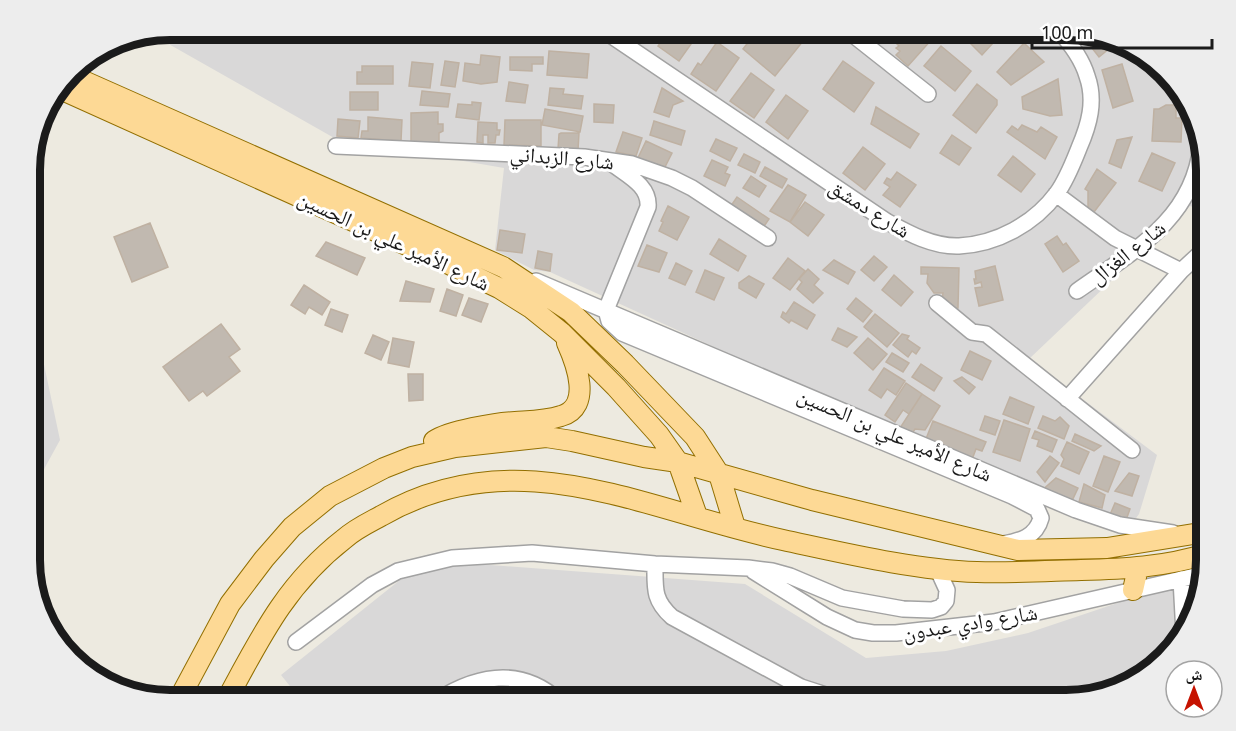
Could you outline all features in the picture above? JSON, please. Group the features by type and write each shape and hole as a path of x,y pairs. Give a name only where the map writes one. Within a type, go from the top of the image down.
{"main road":[{"name":"شارع الأمير علي بن الحسين","path":"79,79 503,267 571,312 679,419 700,444 719,474 735,527"},
{"name":"شارع الأمير علي بن الحسين","path":"68,91 499,288 531,308 562,333 640,412 659,435 678,462 697,516"},
{"path":"412,457 440,437 490,426 563,416 574,406 580,376 562,333"},
{"name":"شارع الأمير علي بن الحسين","path":"184,690 230,604 292,526 330,496 412,457 455,447 546,437 678,462 802,497 1018,550 1107,548 1195,533"},
{"path":"232,690 275,612 315,564 356,530 398,506 432,491 480,482 526,479 583,487 780,540 937,568 976,572 1138,568 1195,556"},
{"path":"1132,590 1138,568"}],"street":[{"name":"شارع دمشق","path":"618,40 886,221 910,235 932,242 957,246 985,243 1002,238 1032,218 1056,194 1069,172 1086,132 1091,102 1088,77 1076,52 1066,40"},
{"path":"860,40 928,94"},
{"name":"شارع الزبداني","path":"336,146 537,154 605,159 632,164 672,178 692,188 768,238"},
{"path":"605,159 643,187 649,200 606,310"},
{"name":"شارع الغزال","path":"1077,291 1158,232 1183,201 1195,178"},
{"path":"1056,194 1092,223 1136,250 1181,271"},
{"path":"1067,399 1195,258"},
{"name":"شارع الأمير علي بن الحسين","path":"503,267 1085,514 1120,525 1195,533"},
{"path":"937,303 972,332 986,334 1132,450"},
{"name":"شارع الأمير علي بن الحسين","path":"606,310 612,326 622,333 1012,496 1037,509 1041,518 1040,525 1030,535 1020,541 996,545"},
{"path":"296,642 372,585 398,571 452,558 532,553 655,564 748,568 790,576 842,598 903,609 932,610 941,607 946,601 947,590 937,568"},
{"path":"655,564 655,591 658,601 672,617 810,690"},
{"name":"شارع وادي عبدون","path":"748,568 798,600 855,630 873,633 896,633 994,622 1194,576"},
{"path":"1181,579 1183,616"},
{"path":"932,610 939,628"},
{"path":"454,690 481,679 514,678 532,683 543,690"}],"shaded area":[{"path":"1066,40 1115,50 1145,67 1169,91 1182,113 1193,145 1195,208 1190,206 1029,359 1157,455 1139,514 1131,525 896,430 550,272 534,270 495,250 504,168 336,139 163,41"},
{"path":"40,346 60,440 40,477"},
{"path":"425,560 745,584 866,658 946,651 1028,633 1194,577 1189,602 1182,618 1169,640 1151,658 1138,669 1107,684 1074,690 293,690 281,675"}],"building":[{"path":"662,40 694,40 679,61 658,46"},
{"path":"750,40 804,40 775,76 743,49"},
{"path":"931,40 908,66 896,55 900,51 896,48 899,46 894,41"},
{"path":"971,40 996,40 982,55 969,42"},
{"path":"717,42 739,58 716,91 691,74 698,63 701,65"},
{"path":"1024,43 1044,62 1011,85 997,72"},
{"path":"1088,43 1110,48 1099,57"},
{"path":"941,46 971,71 955,91 924,66"},
{"path":"549,51 589,54 587,78 547,75"},
{"path":"481,55 500,57 497,82 481,84 463,81 465,63 480,65"},
{"path":"510,57 543,57 543,64 532,64 532,71 510,70"},
{"path":"445,61 459,63 455,87 441,85"},
{"path":"843,61 874,83 854,112 823,89"},
{"path":"412,62 433,64 430,88 409,86"},
{"path":"1122,64 1133,101 1113,108 1102,70"},
{"path":"362,66 393,66 393,84 357,84 357,72 362,72"},
{"path":"751,73 774,90 754,118 730,101"},
{"path":"1058,79 1062,115 1050,116 1023,109 1022,97"},
{"path":"509,82 528,85 525,103 506,101"},
{"path":"977,84 997,100 997,105 976,133 953,115"},
{"path":"550,88 564,89 563,94 583,96 581,109 548,105"},
{"path":"662,88 683,101 673,105 669,117 654,112"},
{"path":"422,91 450,94 448,107 420,105"},
{"path":"350,92 378,92 378,110 350,110"},
{"path":"786,95 808,111 788,139 766,122"},
{"path":"472,102 481,103 479,120 456,117 458,104 472,105"},
{"path":"594,104 614,105 613,123 594,122"},
{"path":"1176,105 1176,118 1182,118 1181,142 1152,141 1154,109"},
{"path":"876,107 919,134 910,148 871,124"},
{"path":"545,109 583,116 580,132 542,125"},
{"path":"438,112 438,124 443,124 443,131 439,133 439,144 411,145 411,113"},
{"path":"368,117 402,120 401,141 361,138 362,131 368,131"},
{"path":"338,119 360,121 358,138 337,136"},
{"path":"505,120 541,120 541,146 504,145"},
{"path":"654,121 685,131 681,145 650,135"},
{"path":"478,122 497,123 497,130 500,130 499,135 496,135 495,143 488,143 488,135 483,135 483,143 477,142"},
{"path":"1022,125 1037,132 1041,127 1057,137 1045,159 1007,132 1012,126 1018,130"},
{"path":"623,132 642,138 636,156 616,152"},
{"path":"561,133 579,133 578,150 558,149"},
{"path":"952,135 971,148 959,165 940,153"},
{"path":"1132,137 1121,168 1109,163 1117,140"},
{"path":"716,139 737,148 730,161 710,151"},
{"path":"646,141 672,153 664,169 636,162"},
{"path":"863,147 885,164 865,190 843,173"},
{"path":"1152,153 1175,163 1162,191 1139,181"},
{"path":"744,154 760,162 755,173 738,165"},
{"path":"1013,156 1035,174 1021,192 998,175"},
{"path":"712,160 728,167 725,173 730,175 725,186 704,176"},
{"path":"765,167 787,179 782,188 760,176"},
{"path":"1097,169 1116,183 1094,212 1088,209 1088,191 1085,189"},
{"path":"897,172 916,185 900,207 883,195 890,187 884,183 887,178 891,180"},
{"path":"751,176 766,186 759,197 743,188"},
{"path":"788,185 806,195 790,222 770,211"},
{"path":"737,197 769,219 760,232 728,210"},
{"path":"805,202 824,215 808,236 790,222"},
{"path":"668,206 689,217 677,240 659,231"},
{"path":"150,223 168,267 132,282 114,237"},
{"path":"500,230 525,234 522,253 497,250"},
{"path":"1057,236 1063,245 1066,243 1079,261 1063,272 1045,244"},
{"path":"719,239 746,256 738,271 710,254"},
{"path":"326,242 365,258 357,275 316,256"},
{"path":"647,245 667,253 659,272 638,266"},
{"path":"538,251 552,254 550,271 535,268"},
{"path":"874,256 887,267 874,281 861,270"},
{"path":"788,258 805,271 790,290 773,278"},
{"path":"834,260 855,272 848,284 823,270"},
{"path":"676,263 692,271 685,285 669,278"},
{"path":"995,266 1003,300 979,306 975,288 982,287 981,282 975,284 975,271"},
{"path":"921,267 959,268 958,308 947,308 948,301 942,301 943,293 934,293 927,283 928,274 921,274"},
{"path":"808,269 819,279 814,285 823,293 813,303 797,289 802,282 799,279"},
{"path":"705,270 724,278 714,300 696,292"},
{"path":"894,275 913,292 901,306 882,290"},
{"path":"749,276 764,284 756,298 739,288 739,283"},
{"path":"406,281 434,289 430,302 400,301"},
{"path":"304,285 330,302 322,315 309,307 305,314 291,305"},
{"path":"447,289 463,295 456,316 440,311"},
{"path":"469,298 488,304 481,322 462,315"},
{"path":"856,298 872,311 863,322 847,309"},
{"path":"794,302 815,315 807,329 791,320 789,323 781,317 783,312 786,314"},
{"path":"331,309 348,315 342,332 325,325"},
{"path":"875,314 899,333 887,347 864,327"},
{"path":"221,324 240,349 229,357 240,371 207,396 203,391 189,401 163,367"},
{"path":"838,328 857,337 847,347 832,340"},
{"path":"902,334 909,336 907,339 920,348 916,354 912,351 908,357 893,345"},
{"path":"373,335 389,342 381,360 365,353"},
{"path":"393,338 414,342 409,367 388,363"},
{"path":"868,338 887,354 873,370 854,353"},
{"path":"970,351 991,361 982,380 961,370"},
{"path":"892,353 909,363 903,372 886,362"},
{"path":"921,364 942,378 934,391 912,377"},
{"path":"884,368 905,381 896,395 887,389 881,398 869,390"},
{"path":"408,374 423,374 423,400 409,401"},
{"path":"962,377 975,387 969,394 954,381"},
{"path":"906,383 922,394 909,414 903,410 895,422 885,415"},
{"path":"922,394 940,406 925,430 915,429 911,435 900,428"},
{"path":"1010,397 1034,407 1028,424 1003,414"},
{"path":"985,416 1000,421 995,435 980,430"},
{"path":"1043,416 1055,421 1060,417 1069,426 1064,439 1038,428"},
{"path":"1004,420 1030,429 1020,461 993,452"},
{"path":"933,421 986,442 982,451 976,449 971,462 924,444"},
{"path":"1035,431 1057,440 1052,452 1037,446 1039,440 1032,438"},
{"path":"1075,434 1101,446 1094,451 1072,441"},
{"path":"1067,442 1089,452 1079,474 1061,466 1064,459 1061,455"},
{"path":"1050,456 1059,463 1045,482 1037,472"},
{"path":"1104,456 1120,462 1108,492 1093,486"},
{"path":"1129,473 1139,476 1132,496 1115,491"},
{"path":"1056,478 1078,488 1070,505 1040,492"},
{"path":"1084,484 1105,495 1102,508 1079,502"},
{"path":"1115,503 1130,509 1125,523 1109,517"}]}
